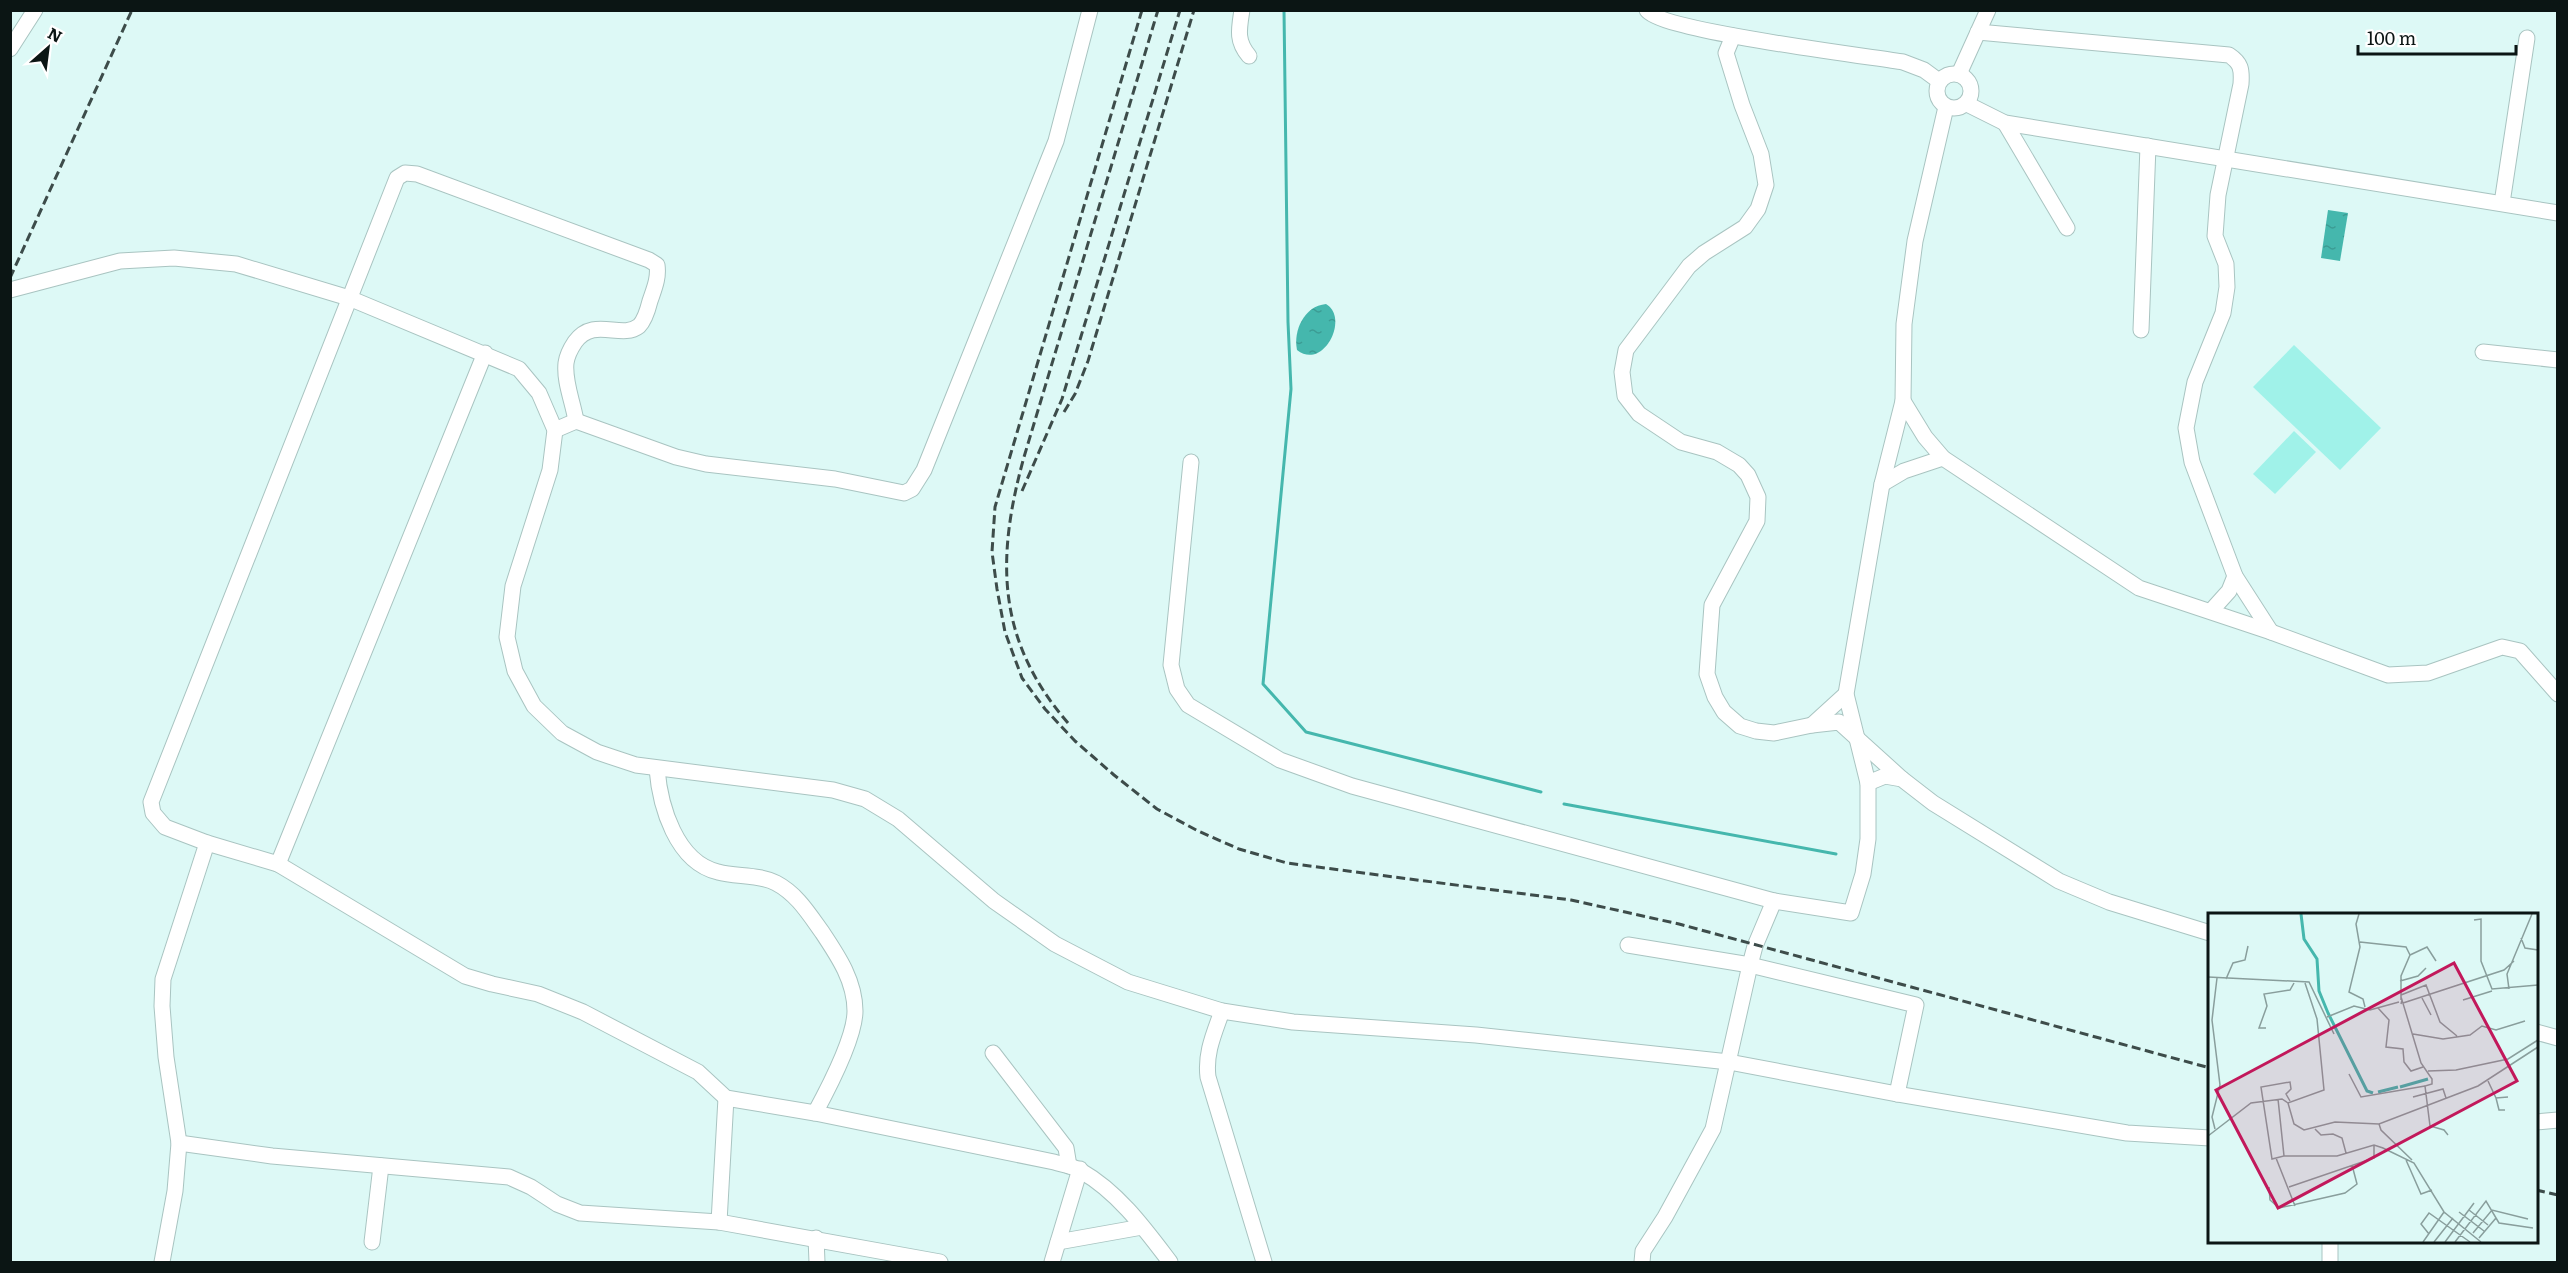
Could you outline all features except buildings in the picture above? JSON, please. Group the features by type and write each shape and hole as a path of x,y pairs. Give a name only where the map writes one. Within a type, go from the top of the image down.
{"street":[{"path":"10,49 35,10"},
{"path":"555,430 576,421 676,458 706,464 835,479 904,493 912,489 924,470 1056,141 1090,10"},
{"path":"1242,10 1238,34 1240,45 1249,56"},
{"path":"1647,10 1650,16 1665,21 1733,36 1903,62 1924,70 1940,81"},
{"path":"1959,74 1988,10"},
{"path":"1978,32 2229,55 2239,61 2242,71 2218,195 2215,236 2226,264 2227,287 2223,312 2195,382 2186,428 2192,462 2235,576 2271,632"},
{"path":"1733,36 1726,53 1742,105 1761,154 1767,185 1758,209 1745,227 1704,253 1689,266 1626,351 1622,372 1625,396 1640,414 1681,442 1717,452 1738,465 1748,476 1758,497 1757,521 1712,605 1707,674 1715,697 1724,712 1740,726 1756,731 1774,733 1839,722 1933,803 2059,881 2109,902 2208,932"},
{"path":"2502,203 2527,38"},
{"path":"1959,74 1964,77 1972,93 1967,104 1957,108 1946,107 1937,95 1940,81 1948,75 1959,74"},
{"path":"1967,104 2005,123 2558,213"},
{"path":"1191,462 1171,664 1177,688 1188,705 1280,760 1352,786 1774,901 1851,913 1863,874 1868,783 1846,694 1882,484 1903,401 1904,324 1915,241 1946,107"},
{"path":"2005,123 2067,228"},
{"path":"2141,330 2148,146"},
{"path":"576,421 567,377 566,361 571,348 579,336 593,329 631,329 638,326 647,312 658,276 657,266 649,261 417,174 405,173 397,178 151,802 153,813 165,827 207,843 278,864 465,976 538,994 583,1012 698,1072 726,1098 815,1113 1074,1168 1105,1187 1142,1227 1170,1263"},
{"path":"10,290 120,261 174,258 236,264 349,298 519,369 530,380 555,430 550,470 513,586 507,637 515,671 534,706 562,733 597,752 657,769 833,790 865,799 898,819 994,901 1055,944 1128,982 1222,1011 1293,1022 1476,1035 1729,1062 1897,1094 2127,1133 2208,1138"},
{"path":"2483,352 2558,360"},
{"path":"278,864 485,353"},
{"path":"1903,401 1924,437 1943,458 2139,588 2211,611 2388,675 2428,673 2502,646 2520,651 2558,694"},
{"path":"1882,484 1905,471 1943,458"},
{"path":"2211,611 2229,591 2235,576"},
{"path":"1812,725 1846,694"},
{"path":"657,769 659,796 682,847 689,855 696,862 716,872 774,882 792,893 809,913 846,969 855,1012 844,1053 815,1113"},
{"path":"1868,783 1885,776 1902,778"},
{"path":"162,1263 175,1191 179,1143 166,1057 162,1006 163,979 207,843"},
{"path":"1642,1263 1643,1251 1665,1218 1713,1129 1755,946 1774,901"},
{"path":"1628,945 1750,965 1916,1005 1897,1094"},
{"path":"1222,1011 1208,1048 1206,1063 1208,1077 1264,1263"},
{"path":"2538,1033 2558,1038"},
{"path":"993,1053 1066,1148 1074,1168 1052,1263"},
{"path":"719,1222 726,1098"},
{"path":"2538,1122 2558,1120"},
{"path":"179,1143 272,1156 509,1178 531,1187 557,1204 580,1213 719,1222 816,1238 940,1263"},
{"path":"372,1242 381,1166"},
{"path":"1058,1242 1142,1227"},
{"path":"816,1238 817,1263"},
{"path":"2330,1243 2330,1263"}],"shaded area":[{"path":"2294,345 2381,428 2340,470 2253,387"},
{"path":"2294,431 2316,452 2275,494 2253,474"}],"water":[{"path":"2328,210 2348,213 2340,261 2321,258"},
{"path":"1326,304 1333,311 1334,330 1324,348 1316,354 1307,355 1297,350 1299,328 1306,314"}],"waterway":[{"path":"1284,10 1291,389 1263,684 1306,732 1541,792"},
{"path":"1564,804 1836,854"}],"railway":[{"path":"10,278 132,10"},
{"path":"1142,10 995,507 992,552 1005,632 1022,678 1045,709 1075,741 1157,809 1239,849 1287,863 1571,900 1679,924 2208,1067"},
{"path":"1068,723 1044,692 1027,661 1015,629 1008,597 1009,530 1024,457 1158,10"},
{"path":"1022,491 1062,399 1180,10"},
{"path":"1064,412 1075,394 1088,361 1194,10"},
{"path":"2538,1190 2558,1195"}]}
